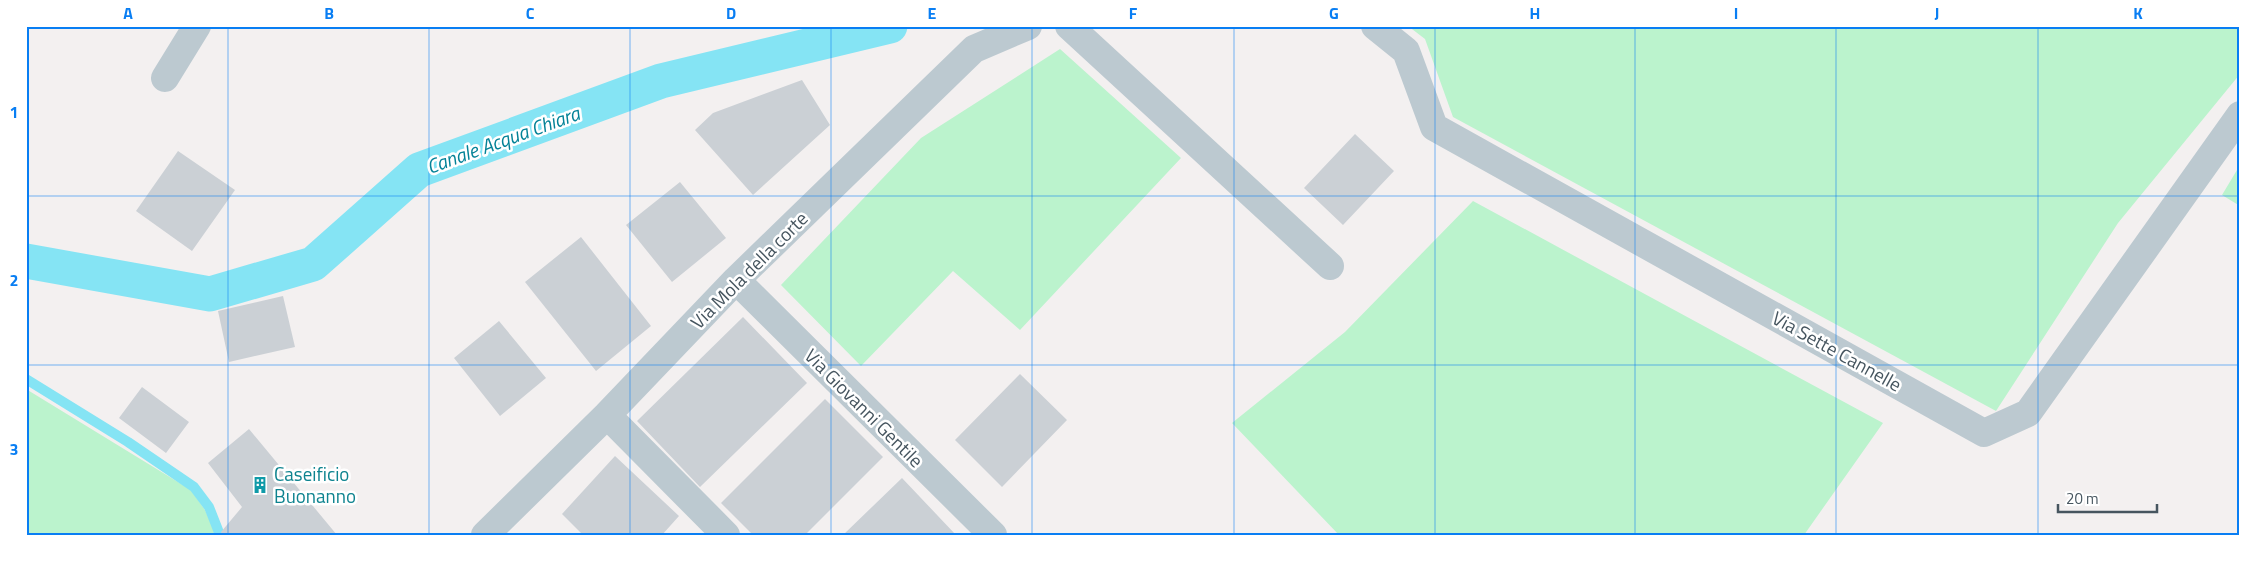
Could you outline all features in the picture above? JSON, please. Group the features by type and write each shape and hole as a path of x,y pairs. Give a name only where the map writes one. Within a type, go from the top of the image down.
{"street":[{"path":"165,78 197,26"},
{"name":"Via Mola della corte","path":"485,535 607,415 736,280 974,49 1028,26"},
{"path":"1069,26 1330,266"},
{"name":"Via Sette Cannelle","path":"1375,26 1406,51 1434,127 1984,433 2028,413 2240,115"},
{"name":"Via Giovanni Gentile","path":"736,280 993,535"},
{"path":"607,415 726,535"}],"green space":[{"path":"1408,26 2240,26 2240,74 2118,223 1996,411 1453,117 1425,39"},
{"path":"1060,49 1181,158 1020,330 953,271 861,366 781,285 921,138"},
{"path":"2240,165 2240,206 2222,195"},
{"path":"1473,201 1883,423 1804,535 1339,535 1232,423 1345,332"},
{"path":"26,389 191,490 205,510 216,535 26,535"}],"building":[{"path":"802,80 830,125 753,195 695,130 713,113"},
{"path":"1355,134 1394,171 1343,225 1304,188"},
{"path":"178,151 235,190 192,251 136,211"},
{"path":"680,182 726,238 672,282 626,225"},
{"path":"581,237 651,326 596,371 525,282"},
{"path":"283,296 295,347 229,362 218,311"},
{"path":"743,317 807,383 700,487 637,421"},
{"path":"499,321 546,378 500,416 454,358"},
{"path":"1020,374 1067,420 1002,487 955,440"},
{"path":"142,387 189,422 166,453 119,418"},
{"path":"825,399 883,457 805,535 753,535 721,503"},
{"name":"Caseificio Buonanno","path":"249,429 337,535 222,535 221,532 242,507 208,463"},
{"path":"615,456 679,516 662,535 583,535 562,514"},
{"path":"902,478 956,535 843,535"}],"waterway":[{"name":"Canale Acqua Chiara","path":"26,261 210,294 313,264 419,170 661,81 890,26"},
{"path":"26,379 128,442 194,487 209,507 220,535"}],"place":[{"name":"Caseificio Buonanno","path":"260,485"}]}
